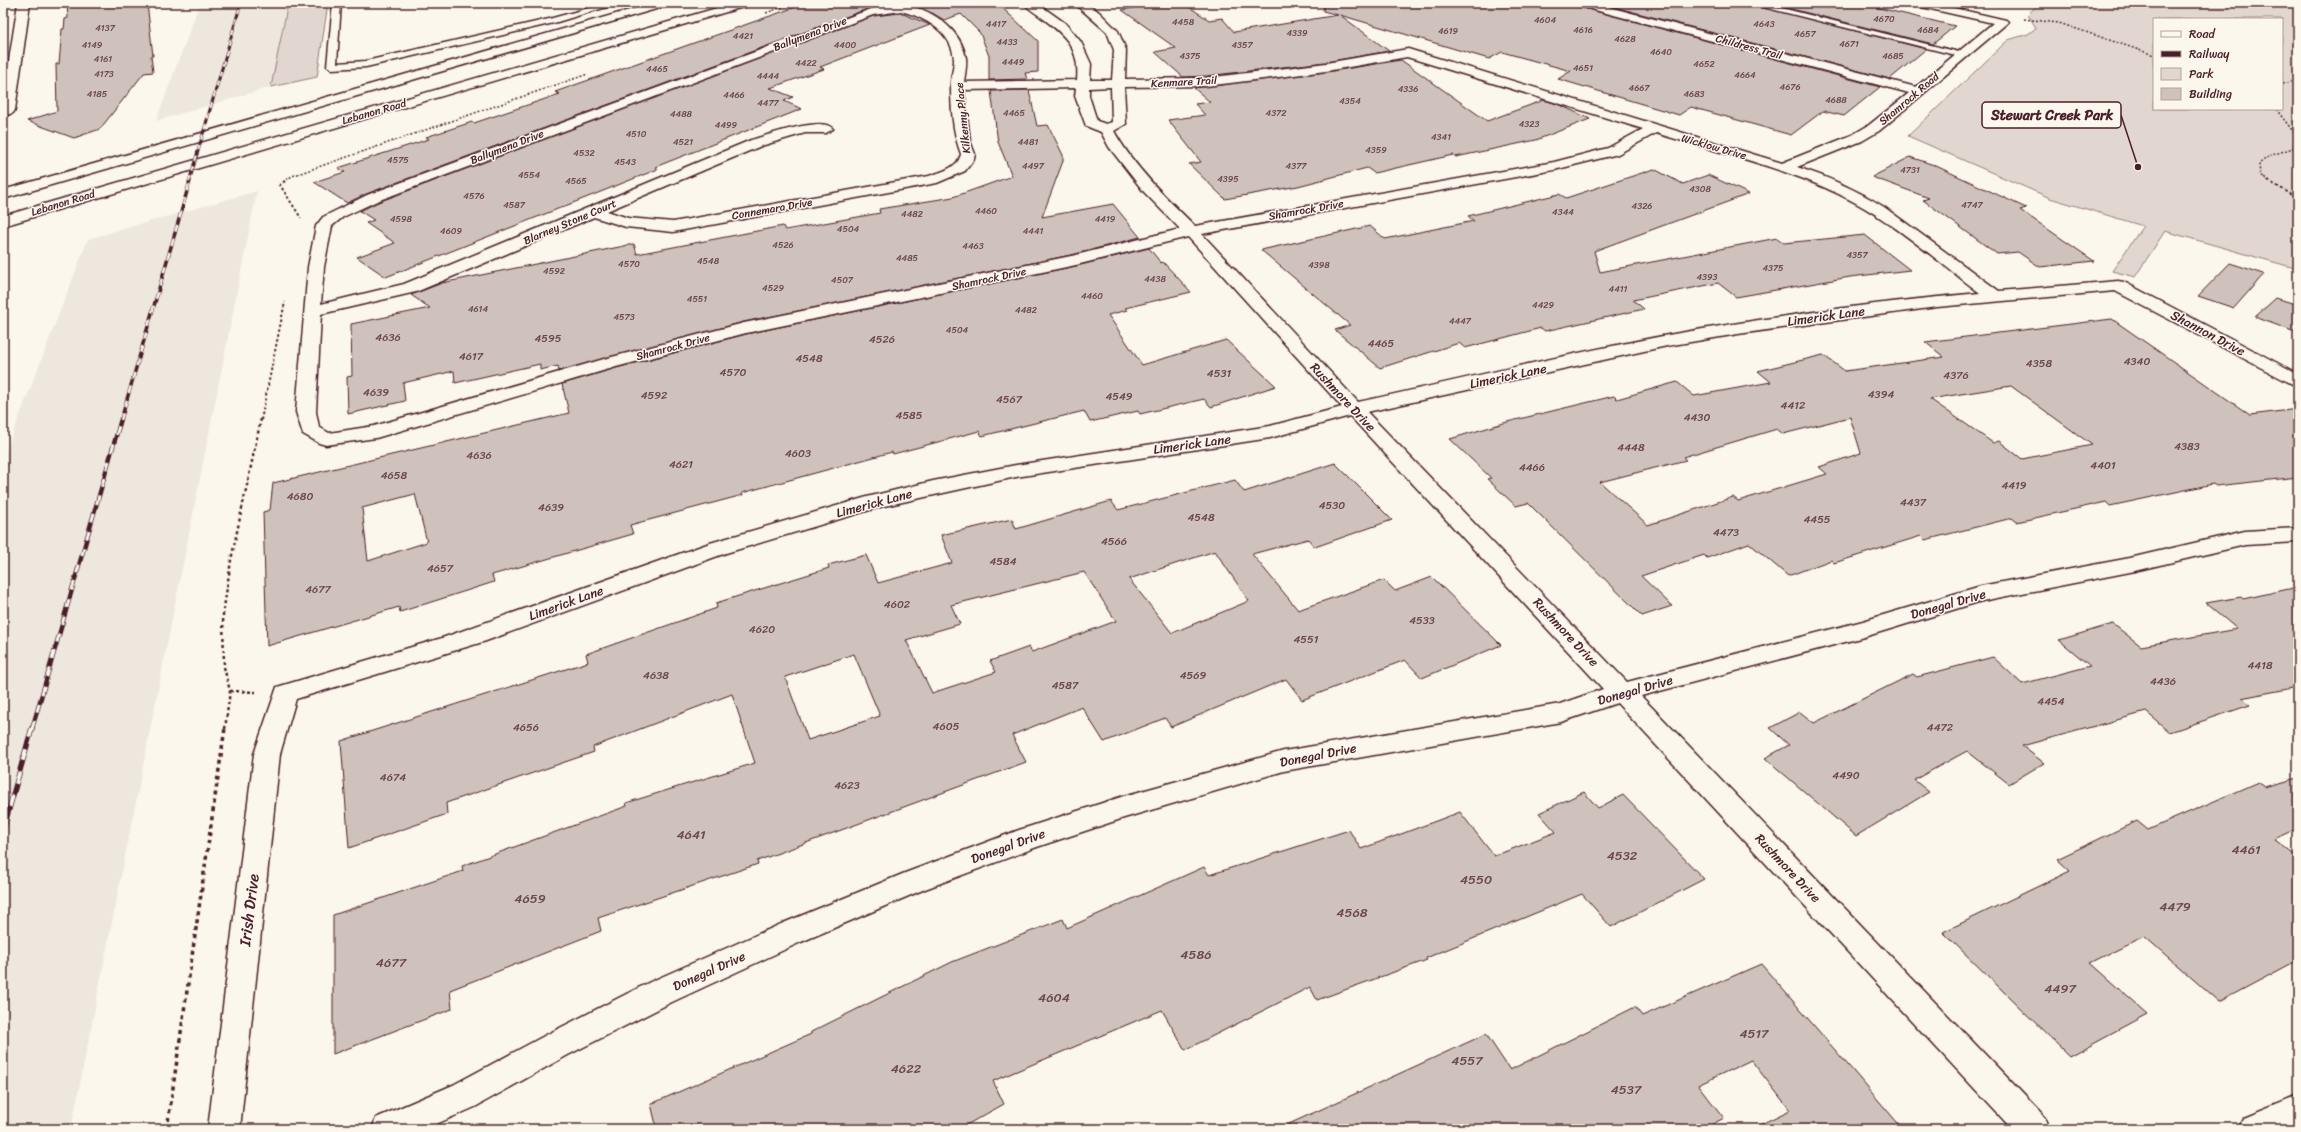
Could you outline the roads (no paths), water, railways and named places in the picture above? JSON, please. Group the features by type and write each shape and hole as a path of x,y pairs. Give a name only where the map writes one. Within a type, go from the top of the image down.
{"street":[{"path":"5,111 24,3"},
{"name":"Lebanon Road","path":"3,195 666,3"},
{"name":"Lebanon Road","path":"3,221 237,151 652,32 746,3"},
{"name":"Rushmore Drive","path":"1030,3 1061,26 1077,44 1085,64 1081,85 1082,96 1090,123 1106,129 1134,172 1191,231 1354,409 2034,1129"},
{"path":"1080,3 1095,14 1112,31 1120,50 1120,84 1117,103 1118,124 1106,129"},
{"name":"Childress Trail","path":"1580,3 1918,91"},
{"name":"Shamrock Road","path":"1785,167 1857,138 1889,118 1918,91 2002,22 1917,3"},
{"name":"Kilkenny Place","path":"908,9 935,20 952,36 956,42 960,59 957,86 963,140 968,154 965,162 950,174"},
{"name":"Ballymena Drive","path":"326,439 310,430 306,422 316,267 324,226 328,220 352,206 842,21 871,12 908,9"},
{"name":"Kenmare Trail","path":"957,86 1206,82 1326,67 1408,53"},
{"name":"Wicklow Drive","path":"1408,53 1654,129 1785,167 1835,187 1879,210 1994,296"},
{"name":"Blarney Stone Court","path":"312,311 410,288 769,138 804,129 826,129"},
{"name":"Shamrock Drive","path":"326,439 376,432 610,363 744,328 1076,260 1191,231 1569,162 1614,151 1654,129"},
{"name":"Connemara Drive","path":"595,212 626,222 673,226 932,180 950,174"},
{"name":"Limerick Lane","path":"286,693 426,652 716,549 851,508 1015,470 1233,439 1323,420 1354,409 1667,341 1791,321 1994,296 2118,286"},
{"name":"Shannon Drive","path":"2118,286 2298,381"},
{"name":"Donegal Drive","path":"388,1129 464,1096 557,1045 661,992 791,933 916,881 1029,838 1139,802 1284,761 1561,713 1622,692 1864,628 1981,594 2130,565 2245,538 2298,535"},
{"name":"Irish Drive","path":"224,1129 267,754 286,693"},
{"path":"2256,1129 2298,1112"}],"lane":[{"path":"337,3 332,66 366,64 551,22 616,3"},
{"path":"1751,3 1963,54"}],"railway":[{"path":"189,182 241,3"},
{"path":"121,420 190,181"},
{"path":"32,729 121,419"},
{"path":"3,830 32,728"}],"place":[{"name":"Stewart Creek Park","path":"2138,167"}]}
